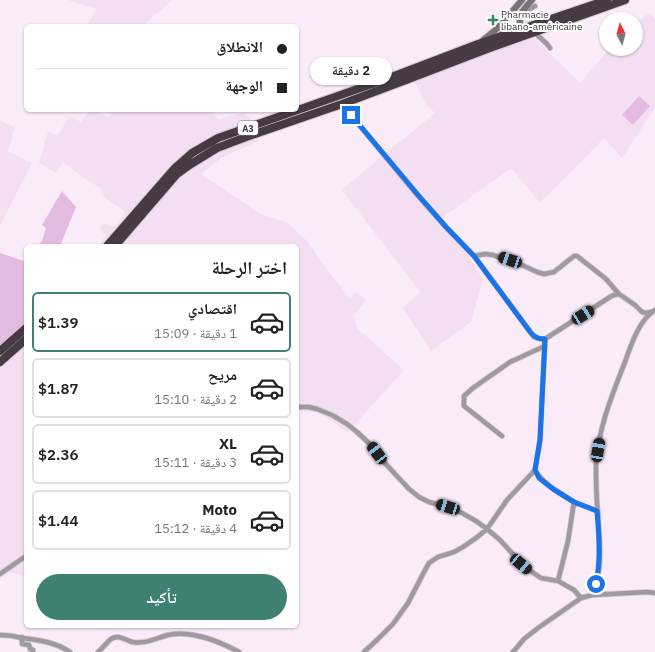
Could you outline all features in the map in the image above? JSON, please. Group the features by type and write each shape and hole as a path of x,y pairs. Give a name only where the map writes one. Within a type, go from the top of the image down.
{"highway":[{"name":"A3","path":"299,109 478,44 520,25 607,0"},
{"name":"A3","path":"117,244 177,174 216,148 342,104 534,32 625,0"},
{"name":"A3","path":"109,244 174,168 192,153 218,138 291,112"},
{"path":"0,352 24,330"},
{"path":"0,362 24,343"}],"street":[{"path":"478,44 498,28 522,0"},
{"path":"520,25 523,10 532,0"},
{"path":"520,25 527,11 535,6"},
{"path":"534,32 550,48"},
{"path":"342,104 424,202 474,256 534,337 545,339 614,295 619,294"},
{"path":"474,256 485,254 496,256 522,264 544,274 554,272 574,256 577,256 606,279 619,294 644,313 653,311"},
{"path":"640,310 644,321"},
{"path":"592,595 599,568 596,464 603,425 632,342 644,321 653,311"},
{"path":"364,652 378,639 408,603 429,563 438,557 463,548 476,538 487,528 507,500 535,470 540,440 545,339"},
{"path":"502,436 464,406 464,396 510,362 545,346"},
{"path":"299,407 317,409 332,415 347,424 372,446 392,471 419,497 429,502 448,507 476,521 487,528 500,540 521,564 529,570 542,578 558,581 574,590 581,598"},
{"path":"535,470 539,478 553,489 574,502 597,511"},
{"path":"558,581 568,541 574,502"},
{"path":"0,574 24,557"},
{"path":"513,652 524,639 581,598 592,595 648,592 655,593"},
{"path":"98,652 112,639 117,637 130,642 147,642 168,635 192,634 239,652"},
{"path":"0,635 42,640 55,644 70,652"},
{"path":"22,638 22,644 29,645 33,652"}],"shaded area":[{"path":"68,0 173,0 144,24 88,24 96,9"},
{"path":"650,13 655,20 655,108 622,158 604,138 540,203 511,168 443,217 483,279 471,322 431,351 403,308 420,292 342,190 435,113 427,105 414,81 534,38 580,83 603,56 643,56 643,18"},
{"path":"639,96 650,106 633,125 622,115"},
{"path":"88,112 98,112 109,118 112,112 211,112 219,119 243,113 251,119 259,141 221,158 201,174 261,214 288,223 308,242 325,267 350,298 356,292 366,300 354,315 357,328 404,370 348,432 317,412 299,411 299,244 99,244 106,235 100,229 103,223 114,227 125,212 100,194 101,189 63,163 56,173 39,163 48,132 58,135 70,116 81,122"},
{"path":"0,120 15,128 8,151 32,163 0,226"},
{"path":"62,191 76,207 61,244 39,244 42,241 46,228 42,225"},
{"path":"0,253 24,261 24,340 6,357 0,353"},
{"path":"24,339 24,576 9,572 0,579 0,353"}],"place":[{"name":"Pharmacie libano-américaine","path":"493,20"}],"route":[{"path":"351,115 446,227 474,256 534,337 545,339 540,440 535,470 539,478 553,489 574,502 597,511 599,568 596,584"}]}
